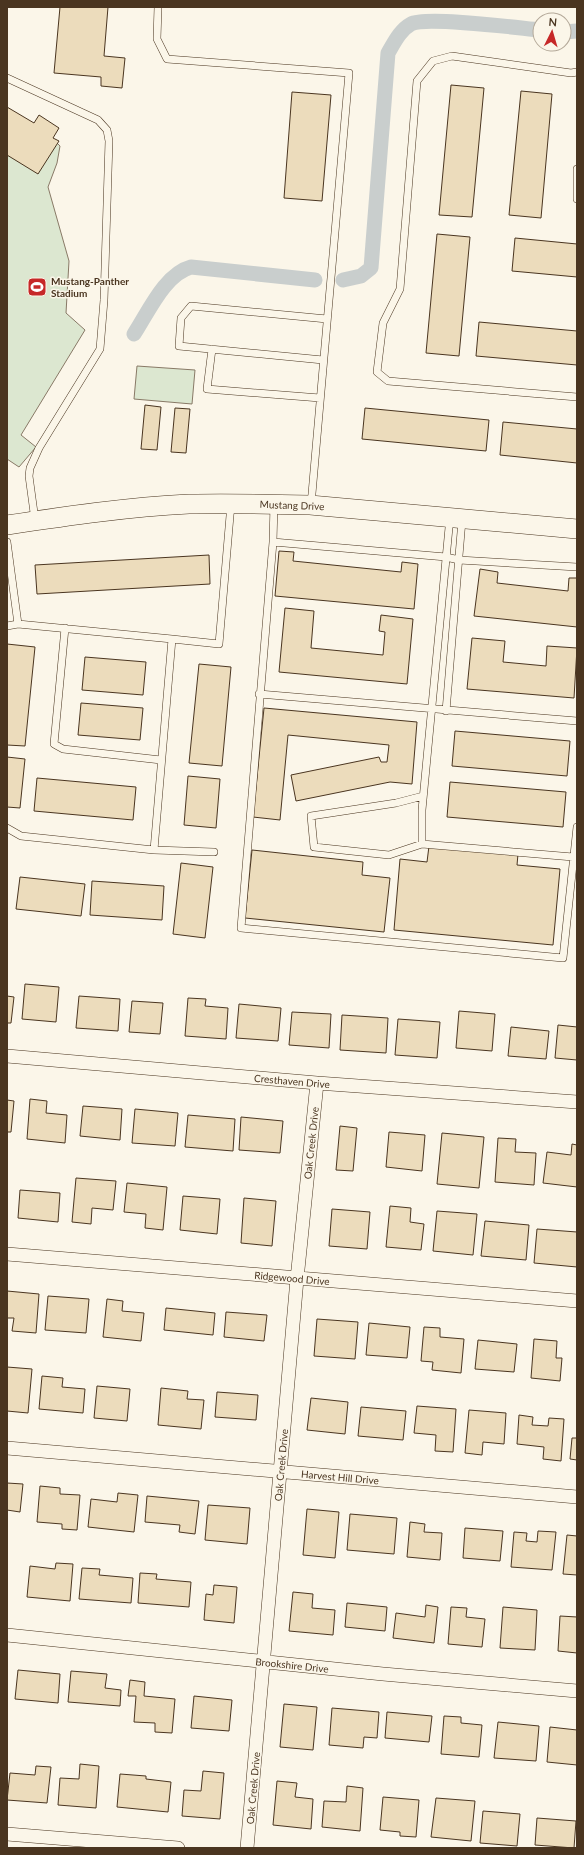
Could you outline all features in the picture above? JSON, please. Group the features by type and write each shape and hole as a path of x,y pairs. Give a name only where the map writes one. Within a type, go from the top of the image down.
{"main road":[{"name":"Mustang Drive","path":"7,525 135,508 189,504 274,504 310,505 577,529"}],"street":[{"name":"Cresthaven Drive","path":"7,1056 317,1083 577,1102"},
{"name":"Oak Creek Drive","path":"247,1848 297,1279 317,1083"},
{"name":"Ridgewood Drive","path":"7,1254 577,1301"},
{"name":"Harvest Hill Drive","path":"7,1448 577,1497"},
{"name":"Brookshire Drive","path":"7,1635 264,1662 577,1691"},
{"path":"7,1834 178,1848"}],"lane":[{"path":"158,7 157,39 167,59 350,73 310,505"},
{"path":"577,72 571,73 452,56 433,61 417,81 400,289 383,323 377,372 388,381 577,397"},
{"path":"7,78 98,120 107,130 109,141 104,300 100,349 39,448 30,468 31,500 35,521"},
{"path":"577,168 577,199"},
{"path":"323,360 178,346 181,318 191,306 327,319"},
{"path":"212,349 207,389 320,398"},
{"path":"7,626 18,624 172,638 219,644 231,504"},
{"path":"274,504 273,542 259,694 241,928 563,958 575,873 573,857 577,829"},
{"path":"422,844 423,796 446,557 456,518"},
{"path":"446,711 459,560 456,518"},
{"path":"7,542 18,624"},
{"path":"273,542 446,557 459,560 577,567"},
{"path":"65,628 54,744 63,749 161,760"},
{"path":"154,850 172,638"},
{"path":"259,694 432,710 577,721"},
{"path":"423,796 396,803 311,816 314,847 389,855 422,844 573,857"},
{"path":"7,828 21,836 154,850 214,852"}],"green space":[{"name":"Mustang-Panther Stadium","path":"7,109 48,134 60,146 57,163 48,187 69,261 66,313 85,330 21,435 36,447 19,467 7,459"},
{"path":"137,366 195,370 192,404 134,399"}],"building":[{"path":"60,7 108,7 104,56 125,58 122,88 101,86 101,77 54,73"},
{"path":"451,85 484,88 472,217 439,215"},
{"path":"521,91 552,94 541,218 509,215"},
{"path":"292,92 331,95 322,201 284,198"},
{"path":"7,107 34,123 39,115 59,128 53,138 59,141 38,174 7,155"},
{"path":"437,234 470,237 459,356 426,353"},
{"path":"515,238 577,244 577,277 512,271"},
{"path":"479,322 577,331 577,365 476,356"},
{"path":"145,405 161,407 157,450 141,449"},
{"path":"175,408 190,409 186,453 171,452"},
{"path":"365,408 489,420 486,451 362,439"},
{"path":"503,422 577,429 577,463 500,455"},
{"path":"279,551 294,552 293,561 401,572 402,562 418,564 414,609 275,596"},
{"path":"209,555 210,584 37,594 35,565"},
{"path":"480,569 498,572 497,583 568,591 569,578 577,578 577,627 474,616"},
{"path":"285,608 314,611 311,648 383,655 385,632 379,631 381,615 413,619 407,684 279,672"},
{"path":"472,638 505,641 503,662 546,666 547,646 577,648 574,698 467,689"},
{"path":"7,644 35,647 25,746 7,745"},
{"path":"85,657 146,662 143,695 82,690"},
{"path":"199,664 231,667 222,766 189,763"},
{"path":"81,703 143,708 140,740 78,735"},
{"path":"264,708 417,722 412,784 390,782 296,801 291,775 379,757 381,762 387,762 389,745 288,735 280,820 253,817"},
{"path":"455,731 570,741 567,776 452,766"},
{"path":"7,757 25,759 20,808 7,807"},
{"path":"188,776 220,779 216,828 184,825"},
{"path":"37,778 136,787 133,820 34,811"},
{"path":"450,782 566,792 563,827 447,817"},
{"path":"429,846 518,854 517,865 560,869 553,945 394,930 400,859 427,862"},
{"path":"252,850 363,862 362,875 390,878 384,932 245,918"},
{"path":"181,863 213,867 205,938 173,934"},
{"path":"20,877 85,884 81,916 16,909"},
{"path":"92,881 164,886 162,920 90,915"},
{"path":"25,984 59,987 56,1022 22,1019"},
{"path":"7,996 14,997 11,1023 7,1023"},
{"path":"79,996 120,999 118,1031 76,1028"},
{"path":"188,998 206,999 205,1006 228,1008 226,1039 185,1036"},
{"path":"132,1001 163,1003 160,1034 129,1032"},
{"path":"239,1004 281,1008 278,1041 236,1038"},
{"path":"459,1011 495,1014 492,1051 456,1048"},
{"path":"292,1012 331,1014 329,1048 289,1045"},
{"path":"342,1015 388,1018 386,1053 340,1050"},
{"path":"398,1019 440,1022 437,1058 395,1055"},
{"path":"558,1025 577,1027 577,1060 555,1058"},
{"path":"511,1027 549,1031 546,1059 508,1056"},
{"path":"30,1099 47,1101 46,1113 67,1115 65,1143 27,1139"},
{"path":"7,1100 14,1101 11,1132 7,1132"},
{"path":"83,1106 122,1109 120,1140 80,1136"},
{"path":"135,1109 178,1113 175,1146 132,1143"},
{"path":"188,1115 235,1119 233,1151 185,1147"},
{"path":"241,1117 283,1121 280,1153 239,1150"},
{"path":"340,1126 357,1128 353,1171 336,1170"},
{"path":"389,1132 425,1135 422,1171 386,1167"},
{"path":"442,1133 484,1137 479,1188 437,1184"},
{"path":"498,1138 516,1139 515,1152 536,1153 534,1185 495,1182"},
{"path":"572,1144 577,1145 577,1187 543,1183 547,1152 571,1155"},
{"path":"76,1178 116,1181 113,1210 92,1208 91,1224 72,1222"},
{"path":"127,1183 167,1187 163,1230 145,1228 146,1214 124,1212"},
{"path":"20,1190 60,1193 58,1222 18,1218"},
{"path":"183,1196 220,1199 217,1234 180,1230"},
{"path":"244,1198 276,1201 272,1246 241,1243"},
{"path":"390,1206 411,1208 410,1222 424,1224 421,1250 386,1247"},
{"path":"332,1209 370,1212 367,1249 329,1246"},
{"path":"437,1211 477,1214 473,1255 433,1251"},
{"path":"485,1221 529,1225 526,1260 481,1256"},
{"path":"537,1229 577,1232 577,1267 534,1263"},
{"path":"7,1291 39,1294 36,1333 12,1331 14,1318 7,1318"},
{"path":"48,1296 89,1299 86,1333 45,1330"},
{"path":"107,1299 123,1301 122,1311 144,1313 141,1341 103,1337"},
{"path":"166,1308 215,1313 213,1335 164,1330"},
{"path":"226,1312 267,1315 264,1341 224,1337"},
{"path":"317,1319 358,1322 355,1359 314,1356"},
{"path":"369,1323 410,1327 407,1358 366,1355"},
{"path":"424,1327 440,1328 440,1337 464,1339 461,1373 432,1370 433,1362 421,1361"},
{"path":"534,1339 557,1341 556,1358 562,1358 560,1381 531,1378"},
{"path":"478,1340 517,1344 514,1372 475,1369"},
{"path":"7,1367 32,1369 28,1413 7,1411"},
{"path":"42,1376 63,1378 62,1387 85,1389 83,1413 39,1409"},
{"path":"97,1386 130,1389 127,1421 94,1418"},
{"path":"161,1388 188,1391 187,1399 204,1400 201,1429 158,1425"},
{"path":"217,1392 258,1395 256,1420 215,1417"},
{"path":"311,1398 348,1402 345,1434 307,1430"},
{"path":"417,1406 456,1409 453,1452 435,1451 436,1435 414,1433"},
{"path":"361,1407 406,1411 403,1440 358,1436"},
{"path":"469,1410 506,1413 504,1444 483,1442 482,1455 465,1453"},
{"path":"519,1415 533,1417 532,1425 548,1426 549,1418 564,1419 561,1461 543,1459 544,1447 517,1444"},
{"path":"572,1438 577,1438 577,1460 570,1459"},
{"path":"7,1483 23,1484 20,1512 7,1510"},
{"path":"40,1486 60,1488 60,1494 80,1495 77,1530 62,1529 62,1524 37,1522"},
{"path":"118,1493 138,1495 134,1532 88,1527 91,1499 117,1502"},
{"path":"147,1496 199,1501 195,1534 179,1532 180,1525 145,1522"},
{"path":"208,1505 250,1508 247,1544 205,1540"},
{"path":"307,1509 339,1512 335,1558 303,1555"},
{"path":"350,1514 397,1518 394,1554 347,1550"},
{"path":"410,1522 425,1524 424,1532 442,1533 440,1560 407,1557"},
{"path":"465,1528 503,1531 500,1561 463,1558"},
{"path":"538,1531 556,1532 552,1570 511,1567 514,1532 527,1533 526,1541 537,1542"},
{"path":"567,1535 577,1536 577,1575 563,1574"},
{"path":"56,1563 73,1564 70,1601 27,1597 30,1566 55,1569"},
{"path":"82,1568 100,1569 99,1575 133,1578 131,1603 79,1599"},
{"path":"140,1573 157,1574 156,1579 191,1582 189,1607 138,1603"},
{"path":"214,1585 237,1587 234,1623 204,1620 206,1594 213,1595"},
{"path":"293,1592 313,1594 312,1608 335,1610 333,1635 289,1631"},
{"path":"347,1603 387,1607 385,1631 345,1627"},
{"path":"426,1605 438,1607 434,1643 393,1638 396,1613 425,1617"},
{"path":"451,1607 467,1608 466,1617 485,1619 482,1647 448,1644"},
{"path":"503,1607 537,1610 535,1650 500,1648"},
{"path":"560,1616 577,1617 577,1653 558,1651"},
{"path":"18,1670 60,1674 58,1703 15,1699"},
{"path":"71,1671 107,1674 105,1688 121,1690 120,1706 68,1702"},
{"path":"130,1680 145,1682 144,1696 175,1699 172,1733 155,1732 155,1723 134,1722 136,1696 128,1696"},
{"path":"194,1696 232,1700 229,1731 191,1728"},
{"path":"284,1704 317,1707 313,1750 280,1747"},
{"path":"332,1708 379,1712 377,1738 364,1737 363,1748 329,1745"},
{"path":"387,1712 432,1716 429,1742 385,1738"},
{"path":"444,1716 461,1717 461,1723 482,1725 479,1757 441,1754"},
{"path":"498,1722 539,1726 536,1761 494,1758"},
{"path":"550,1727 577,1730 577,1765 547,1762"},
{"path":"80,1764 99,1766 96,1808 58,1805 60,1778 79,1779"},
{"path":"36,1766 51,1767 47,1803 7,1800 10,1773 35,1775"},
{"path":"203,1771 224,1773 220,1819 182,1816 184,1790 201,1791"},
{"path":"120,1774 146,1776 146,1779 171,1782 168,1812 117,1807"},
{"path":"277,1781 297,1783 295,1797 313,1799 311,1829 273,1825"},
{"path":"347,1786 363,1788 360,1831 322,1827 324,1801 346,1802"},
{"path":"383,1797 419,1800 416,1837 400,1836 400,1832 380,1830"},
{"path":"436,1798 475,1801 471,1841 431,1837"},
{"path":"483,1811 520,1814 517,1846 480,1843"},
{"path":"537,1818 576,1821 574,1848 535,1845"}],"waterway":[{"path":"343,280 361,276 371,268 388,53 400,33 411,24 434,21 473,23 532,29"},
{"path":"572,31 577,31"},
{"path":"134,334 165,285 173,277 191,267 315,280"}],"place":[{"name":"Mustang-Panther Stadium","path":"37,287"}]}
